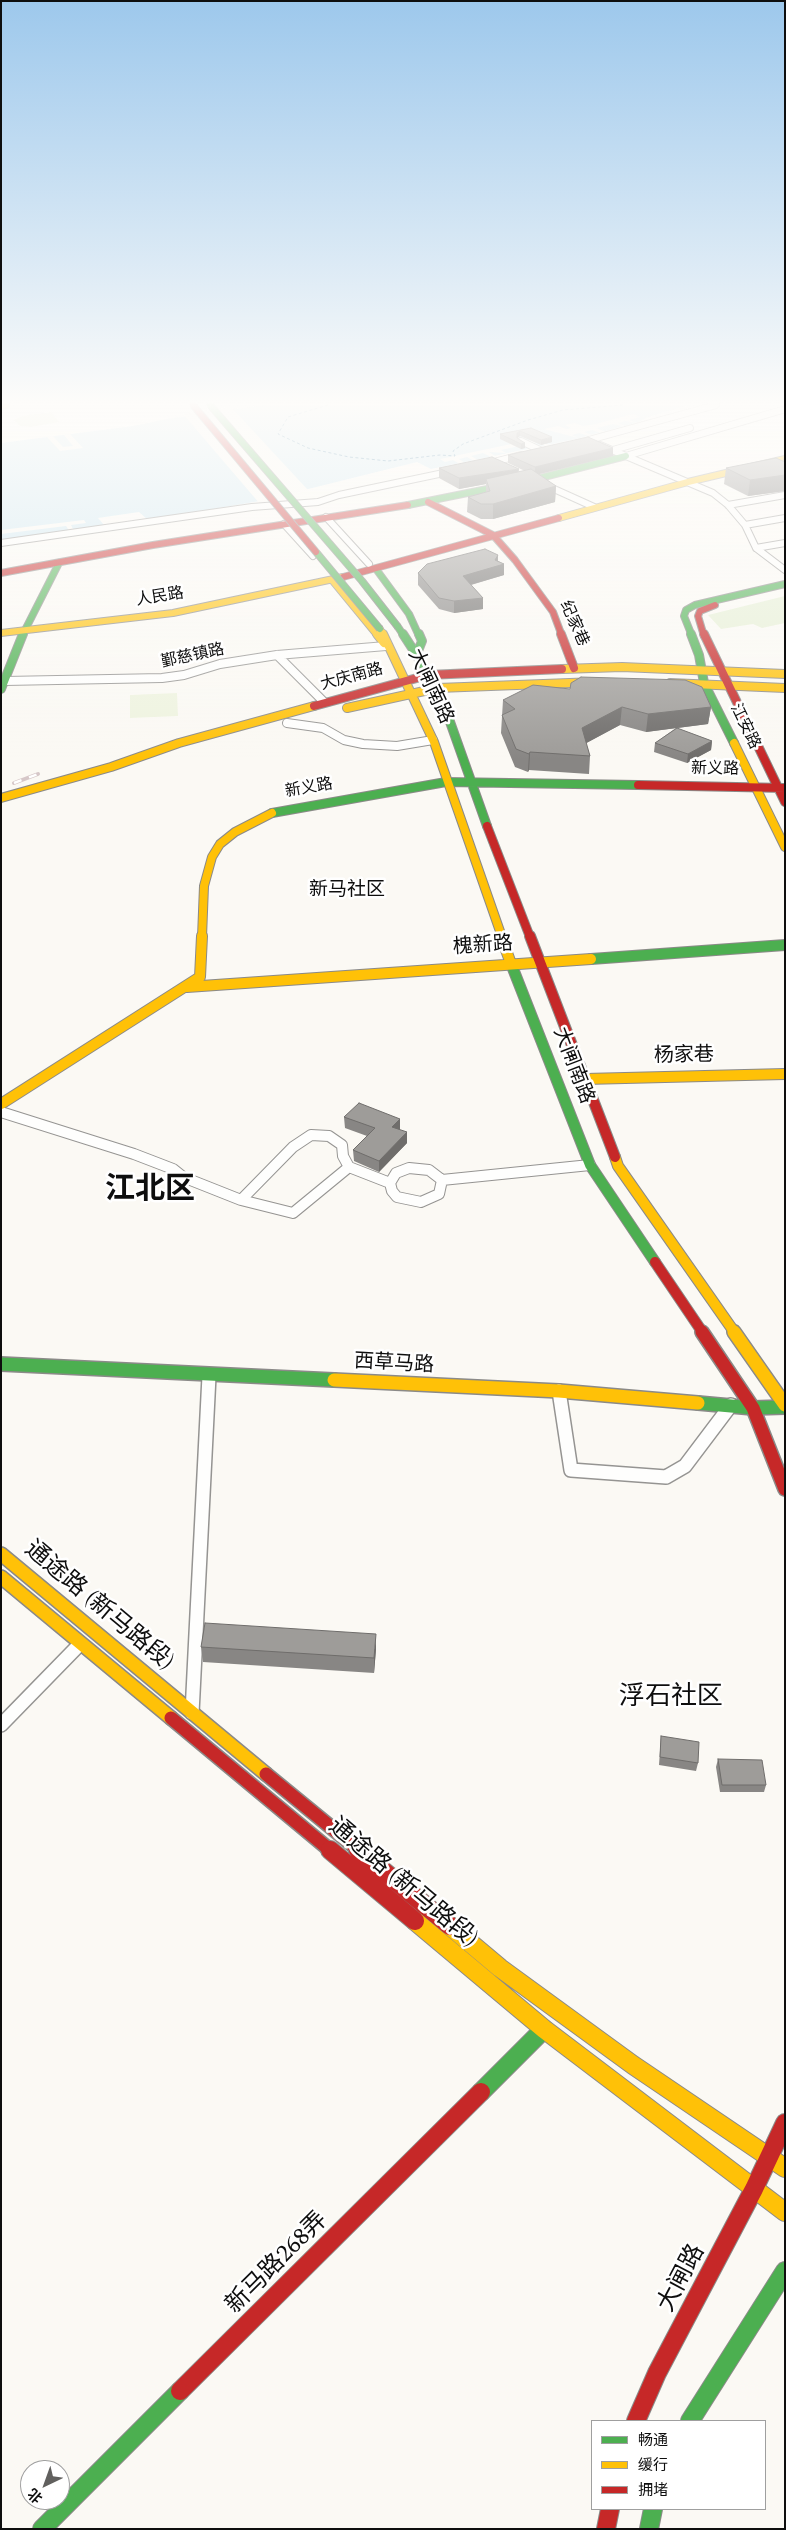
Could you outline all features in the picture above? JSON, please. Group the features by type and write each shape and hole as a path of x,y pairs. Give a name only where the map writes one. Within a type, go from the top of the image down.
{"main road":[{"path":"1,573 290,523"},
{"name":"大闸南路","path":"292,523 380,629 395,658 433,740 446,782 511,961 590,1164 753,1408 785,1489"},
{"name":"大闸南路","path":"312,523 362,581 398,627 438,688 470,782 618,1166 785,1406"},
{"name":"纪家巷","path":"471,523 491,533 515,560 552,612 574,668"},
{"name":"人民路","path":"1,633 173,613 372,567 526,523"},
{"path":"3,685 26,629 59,563"},
{"path":"372,567 409,614 422,640 416,656"},
{"path":"330,576 395,658"},
{"name":"江安路","path":"785,584 695,605 686,610 684,616 699,655 704,683 785,847"},
{"name":"江安路","path":"785,591 715,606 700,611 698,616 726,684 781,788 785,802"},
{"name":"人民路","path":"1,627 26,629"},
{"name":"大庆南路","path":"1,798 111,767 179,743 428,675 622,667 785,674"},
{"name":"大庆南路","path":"1,809 287,723 412,692 438,688 611,682"},
{"path":"658,683 704,683 785,688"},
{"name":"新义路","path":"200,977 204,886 212,857 220,844 248,823 268,814 298,807 446,782 781,788"},
{"name":"槐新路","path":"185,987 785,940"},
{"name":"槐新路","path":"538,959 785,945"},
{"name":"槐新路","path":"200,977 511,961"},
{"path":"1,1104 200,977"},
{"name":"杨家巷","path":"585,1079 785,1074"},
{"name":"西草马路","path":"1,1364 210,1376 559,1391 753,1408 785,1406"},
{"name":"通途路 (新马路段)","path":"1,1554 500,1968 633,2065 785,2168"},
{"name":"通途路 (新马路段)","path":"1,1577 544,2029 785,2212"},
{"name":"新马路268弄","path":"42,2529 544,2029"},
{"path":"768,2158 785,2123"},
{"name":"大闸路","path":"636,2420 657,2373 754,2189 768,2158"},
{"path":"691,2420 785,2271"},
{"path":"606,2529 610,2510"},
{"path":"649,2529 653,2510"}],"street":[{"path":"1,542 54,537 146,523"},
{"path":"332,523 372,567"},
{"path":"756,523 745,525 756,548 785,570"},
{"path":"284,524 330,576"},
{"path":"756,548 785,543"},
{"name":"鄞慈镇路","path":"3,685 184,676 220,664 277,656 386,646"},
{"path":"277,656 324,702"},
{"path":"287,723 323,728 344,740 364,744 397,746 433,740"},
{"path":"1,1112 134,1154 241,1200 293,1213 349,1167"},
{"path":"241,1200 293,1147 311,1135 329,1136 342,1145 343,1156 349,1167 390,1183 397,1197 421,1202 439,1194 442,1180"},
{"path":"390,1183 396,1173 409,1168 429,1170 442,1180 590,1164"},
{"path":"192,1712 210,1376"},
{"path":"559,1391 571,1470 666,1477 685,1466 731,1405"},
{"path":"1,1725 80,1644"}],"green space":[{"path":"785,596 785,623 762,628 753,624 721,629 708,615"},
{"path":"177,693 178,716 130,718 130,695"}],"water":[{"path":"1,523 102,523 105,526 1,540"}],"pier":[{"path":"59,523 85,523 71,525 74,531 70,532 66,526 1,534 1,530"}],"building":[{"path":"485,549 498,555 495,560 504,564 463,576 483,598 454,601 439,598 418,573 427,564"},
{"path":"581,677 685,680 702,687 711,707 648,714 622,707 582,728 590,756 530,752 529,754 516,749 502,715 515,709 503,700 533,685 570,689 571,683"},
{"path":"677,728 712,741 688,754 655,743"},
{"path":"359,1103 400,1119 392,1127 407,1132 379,1161 353,1150 375,1128 344,1117"},
{"path":"205,1623 376,1634 374,1658 201,1647"},
{"path":"661,1736 699,1742 698,1763 660,1757"},
{"path":"718,1759 762,1760 766,1785 722,1785"}],"railway":[{"path":"14,783 38,774"}],"traffic: fast":[{"path":"312,523 362,581 398,627"},
{"path":"316,552 380,629"},
{"path":"1,689 26,626 59,563"},
{"path":"376,569 409,614 422,641 416,656"},
{"path":"734,743 704,683 699,655 684,616 686,610 695,605 785,584"},
{"path":"398,627 438,688 487,826"},
{"path":"272,813 446,782 638,785"},
{"path":"591,959 785,945"},
{"path":"510,961 590,1165 655,1262"},
{"path":"1,1364 334,1380"},
{"path":"698,1403 753,1408 785,1407"},
{"path":"481,2092 544,2029"},
{"path":"691,2420 785,2271"},
{"path":"42,2529 180,2391"},
{"path":"649,2529 653,2510"}],"traffic: slow":[{"path":"1,633 173,613 343,577"},
{"path":"332,580 384,643"},
{"path":"380,629 434,742 510,961"},
{"path":"562,669 622,667 785,674"},
{"path":"347,708 438,688 596,682"},
{"path":"670,683 785,688"},
{"path":"1,798 111,767 179,743 314,706"},
{"path":"734,743 785,847"},
{"path":"1,1104 200,977 204,886 212,857 220,844 235,832 272,813"},
{"path":"187,987 591,959"},
{"path":"585,1079 785,1074"},
{"path":"615,1157 618,1166 785,1405"},
{"path":"334,1380 559,1391 698,1403"},
{"path":"1,1554 266,1774"},
{"path":"1,1577 171,1718"},
{"path":"415,1921 544,2029 785,2212"},
{"path":"450,1926 500,1968 633,2065 785,2168"}],"traffic: jam":[{"path":"292,523 316,552"},
{"path":"1,573 153,545 293,523"},
{"path":"469,523 493,535 515,560 553,612 574,668"},
{"path":"343,577 540,523"},
{"path":"715,605 700,611 698,616 703,633 785,802"},
{"path":"314,706 428,675 562,669"},
{"path":"638,785 785,788"},
{"path":"487,826 615,1157"},
{"path":"655,1262 753,1408 785,1489"},
{"path":"171,1718 415,1921"},
{"path":"266,1774 450,1926"},
{"path":"180,2391 481,2092"},
{"path":"636,2420 657,2373 754,2189 785,2123"},
{"path":"606,2529 610,2510"}],"district":[{"name":"新马社区","path":"347,891"},
{"name":"江北区","path":"150,1192"},
{"name":"浮石社区","path":"671,1699"}]}
